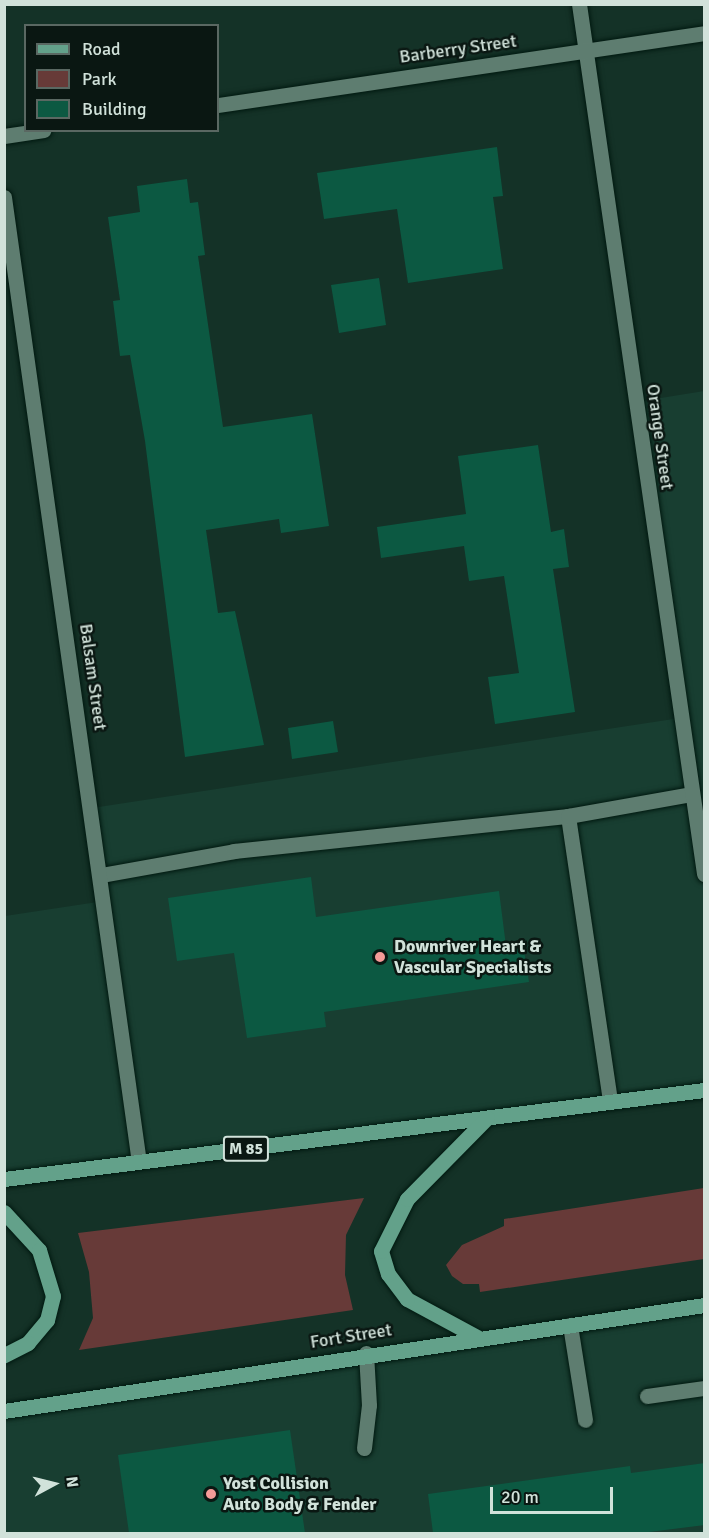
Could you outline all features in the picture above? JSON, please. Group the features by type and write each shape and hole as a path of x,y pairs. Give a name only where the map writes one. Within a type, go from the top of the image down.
{"main road":[{"name":"M 85","path":"4,1179 705,1090"},
{"path":"479,1338 407,1299 388,1274 381,1251 407,1199 487,1118"},
{"path":"4,1212 39,1250 53,1296 47,1320 28,1342 4,1355"},
{"name":"Fort Street","path":"4,1412 366,1353 705,1305"}],"street":[{"name":"Orange Street","path":"579,4 705,874"},
{"name":"Barberry Street","path":"219,105 705,33"},
{"path":"4,136 31,132"},
{"name":"Balsam Street","path":"4,197 101,875 139,1162"},
{"path":"101,875 234,851 568,816 692,794"},
{"path":"568,816 610,1102"},
{"path":"570,1325 585,1420"},
{"path":"364,1448 369,1405 366,1353"},
{"path":"647,1396 705,1388"}],"shaded area":[{"path":"704,391 704,1090 5,1179 5,916 104,901 92,808 680,718 636,402"},
{"path":"704,1305 704,1533 5,1533 4,1411"}],"green space":[{"path":"704,1188 704,1259 480,1292 479,1284 463,1284 452,1276 446,1265 462,1245 504,1226 504,1219"},
{"path":"364,1198 346,1235 345,1275 353,1310 79,1350 93,1318 89,1272 78,1233"}],"building":[{"path":"497,147 503,196 493,197 503,269 408,283 397,209 324,219 317,173"},
{"path":"187,179 190,203 198,202 205,255 198,256 223,427 312,414 329,526 281,533 279,519 206,530 218,613 235,611 264,745 185,757 145,441 130,355 120,356 113,301 120,300 108,217 140,212 137,186"},
{"path":"379,278 386,325 339,333 331,285"},
{"path":"538,445 551,532 564,529 569,567 553,569 575,712 495,724 488,677 519,673 504,576 469,581 464,546 381,558 377,527 466,514 458,456"},
{"path":"333,721 338,752 292,759 288,728"},
{"name":"Downriver Heart & Vascular Specialists","path":"311,877 316,917 499,891 506,946 523,944 529,982 324,1012 326,1027 247,1038 234,953 177,961 168,898"},
{"name":"Yost Collision Auto Body & Fender","path":"290,1430 305,1533 129,1533 118,1455"},
{"path":"705,1463 705,1525 641,1533 433,1533 428,1494 630,1466 631,1473"}],"place":[{"name":"Downriver Heart & Vascular Specialists","path":"380,957"},
{"name":"Yost Collision Auto Body & Fender","path":"211,1494"}]}
